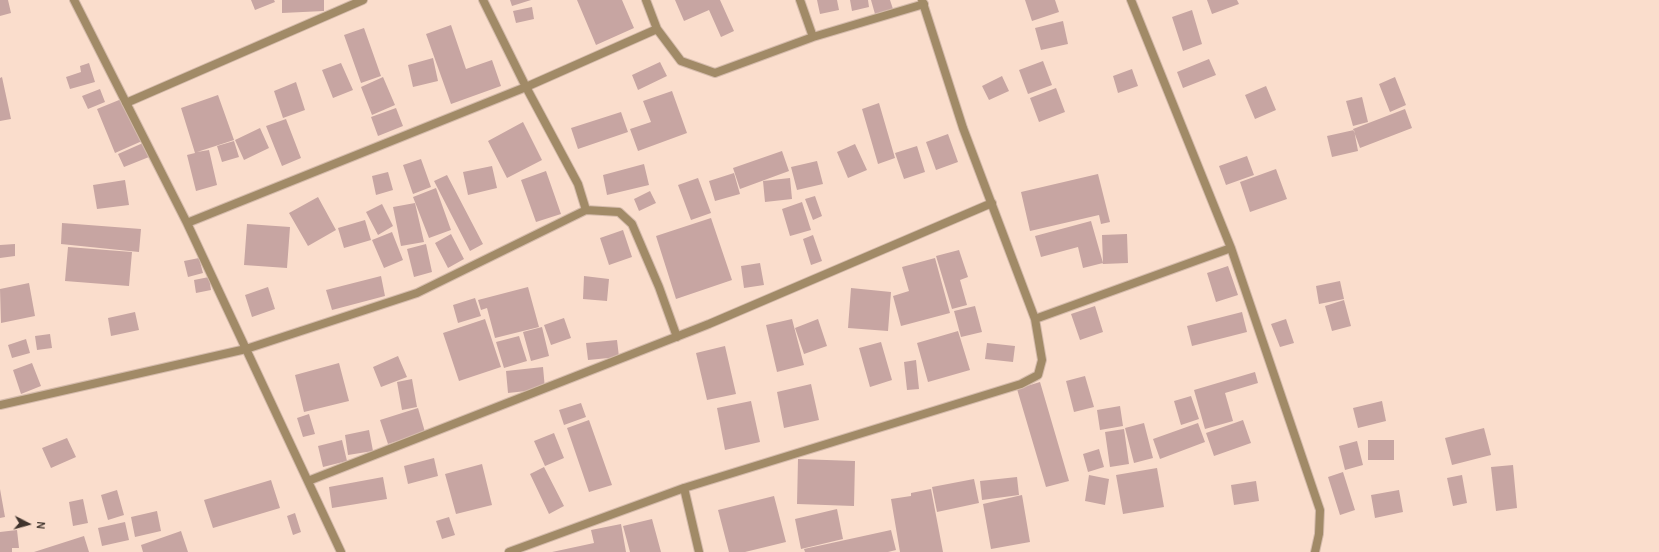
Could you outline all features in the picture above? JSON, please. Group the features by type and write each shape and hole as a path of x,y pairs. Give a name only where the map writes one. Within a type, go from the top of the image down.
{"street":[{"path":"74,0 187,223 341,552"},
{"path":"126,103 364,0"},
{"path":"484,0 526,87 578,184 586,210"},
{"path":"509,552 684,488 1021,384 1038,375 1042,360 1036,319 963,128 923,2 813,37 715,73 681,61 657,29 646,0"},
{"path":"800,0 813,37"},
{"path":"1131,0 1231,248 1320,510 1319,534 1315,552"},
{"path":"187,223 526,87 657,29"},
{"path":"308,481 677,337 992,202"},
{"path":"0,405 246,349 417,294 586,210 619,212 632,224 659,287 677,337"},
{"path":"1036,319 1231,248"},
{"path":"684,488 699,552"}],"building":[{"path":"0,0 8,0 11,13 0,16"},
{"path":"251,0 274,0 275,2 255,10"},
{"path":"282,0 324,0 324,11 282,13"},
{"path":"510,0 531,0 512,6"},
{"path":"577,0 622,0 634,28 596,45"},
{"path":"675,0 720,0 734,31 721,37 709,10 684,21"},
{"path":"817,0 837,0 839,10 820,14"},
{"path":"850,0 868,0 869,7 852,11"},
{"path":"871,0 890,0 893,9 875,14"},
{"path":"1025,0 1055,0 1059,12 1032,21"},
{"path":"1207,0 1237,0 1239,4 1212,14"},
{"path":"532,7 534,19 516,23 513,11"},
{"path":"1192,10 1202,44 1183,51 1172,17"},
{"path":"1063,21 1068,44 1041,50 1035,28"},
{"path":"451,25 466,69 492,60 501,86 451,104 426,34"},
{"path":"364,28 381,76 361,83 344,35"},
{"path":"433,58 438,81 413,87 408,65"},
{"path":"1209,59 1216,75 1183,88 1177,72"},
{"path":"1043,61 1052,85 1028,94 1019,70"},
{"path":"660,62 667,76 638,90 632,75"},
{"path":"89,63 95,82 70,89 66,77 81,72 80,66"},
{"path":"341,63 353,90 333,98 322,70"},
{"path":"1132,69 1138,86 1118,93 1113,76"},
{"path":"1002,76 1009,91 989,100 982,86"},
{"path":"2,77 11,119 0,121 0,78"},
{"path":"383,77 395,105 372,115 361,87"},
{"path":"1395,77 1406,105 1390,112 1379,84"},
{"path":"296,82 305,110 283,118 274,91"},
{"path":"1266,86 1276,110 1255,119 1245,95"},
{"path":"1056,88 1065,112 1039,122 1030,98"},
{"path":"100,89 105,102 88,109 82,96"},
{"path":"672,91 687,133 638,151 630,129 651,122 643,101"},
{"path":"218,95 234,140 197,152 209,150 217,185 196,191 187,155 195,153 181,108"},
{"path":"1362,97 1368,122 1353,126 1346,101"},
{"path":"124,98 142,141 115,153 97,109"},
{"path":"879,103 895,158 878,164 862,109"},
{"path":"396,108 403,126 378,136 371,117"},
{"path":"1405,109 1412,128 1360,148 1353,129"},
{"path":"621,112 628,132 578,149 571,128"},
{"path":"286,119 301,158 282,166 266,126"},
{"path":"523,122 542,160 507,178 488,141"},
{"path":"260,128 269,148 244,160 235,140"},
{"path":"1354,130 1358,151 1332,157 1327,136"},
{"path":"948,134 958,162 936,170 926,142"},
{"path":"234,141 239,157 222,162 217,146"},
{"path":"143,143 149,157 124,167 118,154"},
{"path":"855,144 867,170 848,178 837,152"},
{"path":"917,146 925,172 904,179 895,153"},
{"path":"782,151 789,171 740,189 733,168"},
{"path":"1247,156 1254,175 1226,185 1219,166"},
{"path":"421,159 431,187 413,194 403,165"},
{"path":"817,161 823,184 797,190 791,167"},
{"path":"644,164 649,185 607,195 603,175"},
{"path":"492,166 497,188 468,195 463,172"},
{"path":"1276,169 1287,199 1250,212 1240,182"},
{"path":"546,171 561,214 536,222 521,180"},
{"path":"388,172 393,190 376,195 372,176"},
{"path":"734,173 740,194 715,201 709,181"},
{"path":"1098,174 1110,222 1101,224 1099,215 1030,231 1021,192"},
{"path":"447,175 483,244 470,251 434,181"},
{"path":"698,178 711,213 691,220 678,185"},
{"path":"790,178 792,199 765,202 763,181"},
{"path":"125,180 129,205 97,209 93,185"},
{"path":"436,188 451,230 429,238 413,197"},
{"path":"650,191 656,203 639,211 634,199"},
{"path":"815,196 822,216 813,220 805,199"},
{"path":"318,197 336,230 308,246 289,213"},
{"path":"802,202 811,230 790,236 782,209"},
{"path":"415,203 424,242 401,246 393,207"},
{"path":"382,204 393,226 378,235 366,212"},
{"path":"711,218 732,280 676,299 656,236"},
{"path":"365,220 371,240 344,248 338,228"},
{"path":"1091,221 1103,263 1083,268 1078,247 1041,257 1035,236"},
{"path":"62,223 141,229 139,252 61,244"},
{"path":"247,224 290,227 287,268 244,265"},
{"path":"623,230 632,257 609,265 600,238"},
{"path":"392,232 403,260 384,268 372,240"},
{"path":"451,234 464,259 448,268 435,243"},
{"path":"1127,234 1128,263 1103,264 1102,235"},
{"path":"813,235 822,261 811,265 803,239"},
{"path":"15,244 15,256 0,258 0,245"},
{"path":"426,244 432,272 414,277 407,249"},
{"path":"68,247 132,252 129,286 65,281"},
{"path":"959,250 968,277 960,280 967,305 952,309 936,256"},
{"path":"199,258 203,273 188,277 184,261"},
{"path":"935,258 950,313 901,326 893,296 909,291 902,267"},
{"path":"760,263 764,285 744,288 741,266"},
{"path":"1228,266 1238,295 1216,302 1207,273"},
{"path":"381,276 385,296 332,310 326,290"},
{"path":"584,276 609,279 607,301 583,299"},
{"path":"209,277 211,290 196,293 194,280"},
{"path":"1340,281 1344,299 1319,304 1316,286"},
{"path":"29,283 35,316 1,323 0,289"},
{"path":"268,287 275,309 252,317 245,295"},
{"path":"528,287 539,327 495,338 487,308 481,310 478,300"},
{"path":"851,288 891,292 888,331 848,328"},
{"path":"475,298 481,316 458,323 453,305"},
{"path":"1344,300 1351,326 1332,331 1325,306"},
{"path":"975,306 982,332 961,337 954,311"},
{"path":"1095,306 1103,332 1080,340 1071,314"},
{"path":"135,312 139,330 111,336 108,318"},
{"path":"1242,312 1247,332 1192,346 1187,326"},
{"path":"564,318 571,338 551,345 544,325"},
{"path":"485,319 501,367 459,381 443,333"},
{"path":"792,319 804,365 777,372 766,325"},
{"path":"818,319 827,346 804,354 795,328"},
{"path":"1286,319 1294,343 1280,347 1271,324"},
{"path":"542,327 549,356 531,361 523,332"},
{"path":"958,331 970,370 928,382 917,343"},
{"path":"50,334 52,348 37,350 35,336"},
{"path":"519,336 527,361 504,368 496,342"},
{"path":"26,339 30,353 12,358 8,345"},
{"path":"617,340 619,357 588,360 586,343"},
{"path":"881,342 892,380 870,387 859,348"},
{"path":"987,343 1015,346 1013,362 985,359"},
{"path":"725,346 736,394 707,400 696,353"},
{"path":"398,356 407,377 381,387 373,367"},
{"path":"916,360 919,389 907,390 904,362"},
{"path":"32,363 41,386 21,394 13,370"},
{"path":"339,363 349,401 304,412 295,375"},
{"path":"543,367 545,389 508,393 506,371"},
{"path":"1255,372 1258,383 1225,393 1233,421 1205,429 1194,390"},
{"path":"1085,376 1094,407 1074,412 1066,381"},
{"path":"412,379 417,407 402,410 397,382"},
{"path":"1040,382 1069,481 1046,487 1017,389"},
{"path":"811,384 819,420 784,428 777,392"},
{"path":"1191,396 1199,419 1181,425 1174,401"},
{"path":"751,401 760,442 725,450 717,408"},
{"path":"1382,401 1386,421 1358,428 1353,408"},
{"path":"581,403 586,417 564,425 559,410"},
{"path":"1120,406 1123,426 1100,430 1097,410"},
{"path":"418,408 425,432 388,444 380,420"},
{"path":"309,414 315,434 303,437 297,418"},
{"path":"589,420 612,485 589,492 567,428"},
{"path":"1243,420 1251,443 1214,456 1206,433"},
{"path":"1144,423 1153,458 1134,463 1125,428"},
{"path":"1198,423 1205,442 1160,459 1153,439"},
{"path":"1484,428 1491,455 1452,465 1445,438"},
{"path":"1124,429 1129,464 1110,467 1105,432"},
{"path":"369,430 373,451 348,455 345,435"},
{"path":"554,433 564,458 545,466 534,441"},
{"path":"67,438 76,457 51,468 42,448"},
{"path":"342,440 347,461 323,467 318,446"},
{"path":"1368,440 1394,440 1394,460 1368,460"},
{"path":"1357,441 1363,465 1345,470 1339,446"},
{"path":"1099,449 1104,467 1088,472 1083,454"},
{"path":"434,458 438,476 408,484 404,466"},
{"path":"798,459 855,461 854,506 797,504"},
{"path":"482,464 492,505 456,514 445,474"},
{"path":"1513,465 1517,508 1496,511 1491,467"},
{"path":"544,467 564,506 549,514 530,474"},
{"path":"1157,468 1164,507 1123,514 1116,475"},
{"path":"1343,472 1355,510 1340,515 1328,477"},
{"path":"1089,475 1109,479 1105,505 1085,501"},
{"path":"1462,475 1467,503 1453,506 1447,478"},
{"path":"383,477 387,499 332,508 329,487"},
{"path":"1017,477 1019,495 982,500 980,481"},
{"path":"974,479 979,503 937,512 932,487"},
{"path":"271,480 280,508 213,528 204,500"},
{"path":"1256,481 1259,501 1234,505 1231,485"},
{"path":"0,489 5,517 0,518"},
{"path":"931,489 943,552 900,552 891,499 911,496 911,493"},
{"path":"117,490 124,515 108,520 101,495"},
{"path":"1399,490 1403,512 1375,518 1371,495"},
{"path":"1022,495 1030,542 991,549 983,504"},
{"path":"774,496 786,542 745,552 729,552 718,510"},
{"path":"83,499 88,523 73,526 69,502"},
{"path":"837,509 843,539 801,549 795,519"},
{"path":"157,511 161,531 135,537 131,517"},
{"path":"295,513 301,532 293,535 287,516"},
{"path":"449,517 455,535 442,539 436,521"},
{"path":"652,519 661,552 630,552 623,526"},
{"path":"125,522 129,540 102,546 98,528"},
{"path":"621,524 626,552 552,552 594,543 591,530"},
{"path":"17,530 19,548 12,548 12,552 0,552 0,532"},
{"path":"891,530 896,550 888,552 805,552 804,549"},
{"path":"181,531 188,552 143,552 141,545"},
{"path":"84,536 89,552 34,552"}]}
